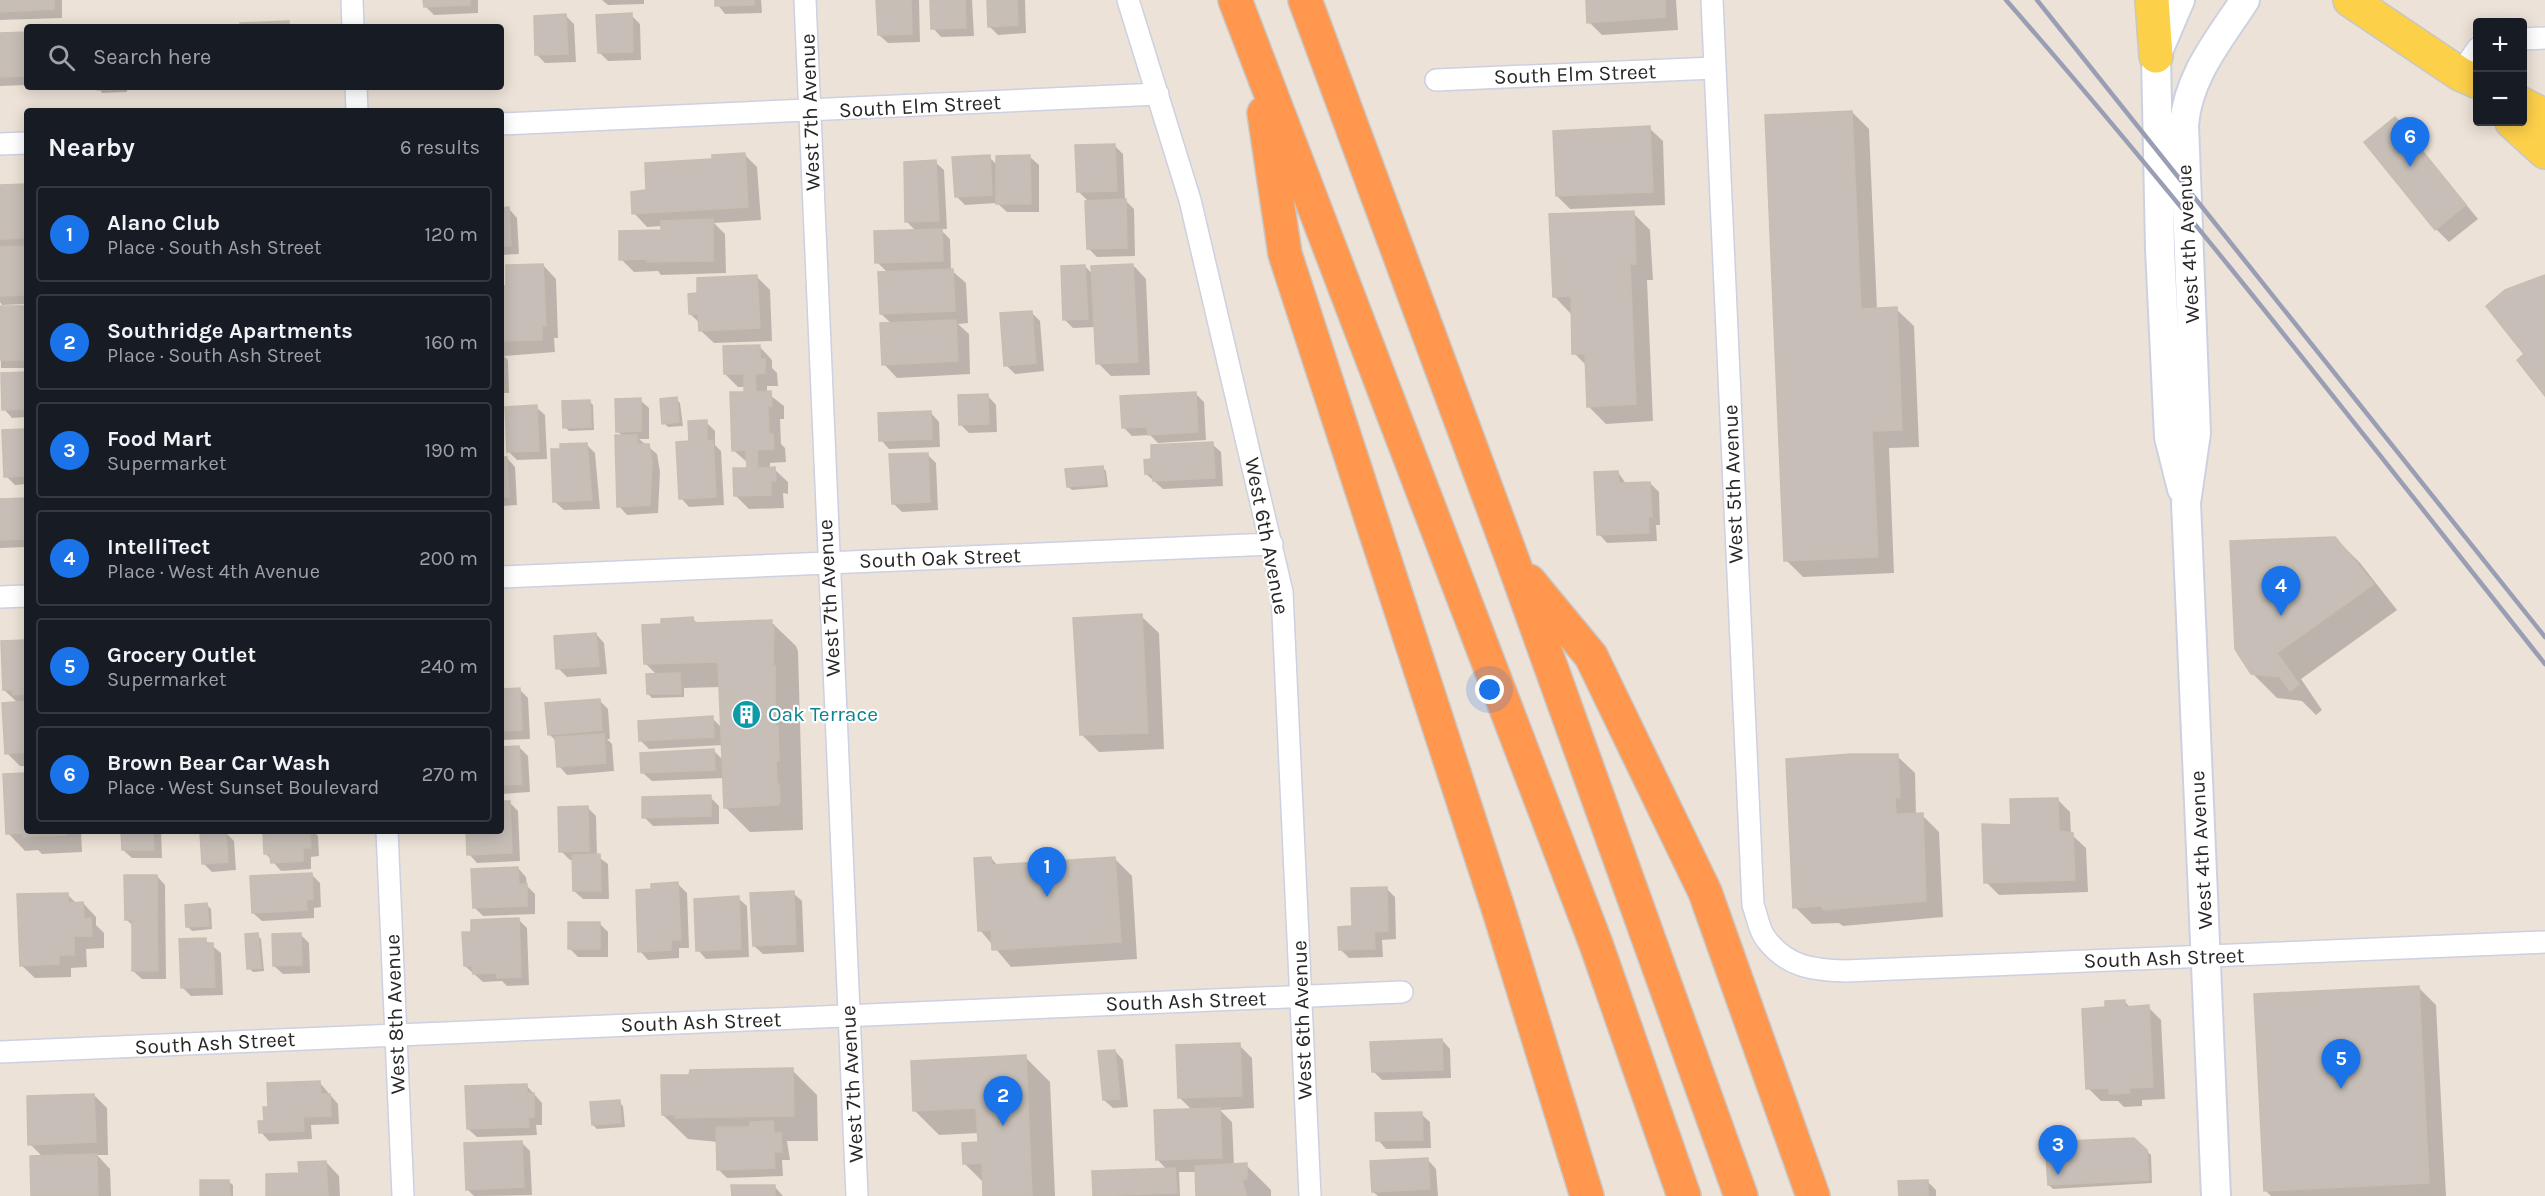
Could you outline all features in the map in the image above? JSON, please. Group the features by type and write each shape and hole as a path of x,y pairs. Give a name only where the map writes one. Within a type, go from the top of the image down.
{"highway":[{"path":"1235,0 1596,944 1683,1196"},
{"path":"1305,0 1514,564 1741,1196"},
{"path":"1254,49 1286,254 1500,914 1587,1196"},
{"path":"1514,564 1591,656 1700,882 1813,1196"}],"main road":[{"path":"2152,0 2156,56"},
{"path":"2350,0 2473,73"},
{"path":"2527,106 2545,116"},
{"path":"2516,126 2545,152"}],"street":[{"path":"352,0 353,24"},
{"name":"West 7th Avenue","path":"805,0 857,1196"},
{"name":"West 6th Avenue","path":"1128,0 1190,200 1272,544 1284,612 1310,1196"},
{"name":"West 5th Avenue","path":"1712,0 1753,904 1765,939 1786,957"},
{"name":"West 4th Avenue","path":"2180,0 2156,56 2160,249 2169,437 2186,503"},
{"name":"West 4th Avenue","path":"2216,1196 2186,503 2196,433 2184,158 2186,106 2199,71 2245,0"},
{"path":"2527,39 2545,38"},
{"name":"South Elm Street","path":"1436,80 1714,68"},
{"path":"356,90 357,108"},
{"name":"South Elm Street","path":"504,124 1158,94"},
{"path":"0,144 24,143"},
{"name":"South Oak Street","path":"504,577 1272,544"},
{"path":"0,597 24,596"},
{"name":"West 8th Avenue","path":"387,834 403,1196"},
{"name":"South Ash Street","path":"1786,957 1812,970 1845,971 2545,942"},
{"name":"South Ash Street","path":"0,1052 1402,992"}],"building":[{"path":"0,0 54,0 54,9 0,12"},
{"path":"423,0 470,0 470,5 424,7"},
{"path":"715,0 754,0 754,5 715,6"},
{"path":"876,0 911,0 912,34 878,35"},
{"path":"930,0 965,0 966,28 931,29"},
{"path":"987,0 1017,0 1018,25 988,27"},
{"path":"1586,0 1665,0 1665,17 1587,23"},
{"path":"632,13 633,52 598,53 596,15"},
{"path":"566,14 568,54 535,55 534,16"},
{"path":"289,21 289,24 240,23"},
{"path":"24,32 24,76 0,77 0,33"},
{"path":"1852,111 1861,309 1897,307 1902,430 1872,431 1878,557 1784,561 1765,115"},
{"path":"2395,117 2466,205 2435,230 2364,142"},
{"path":"1650,126 1653,192 1556,196 1553,131"},
{"path":"1115,144 1117,191 1077,192 1075,145"},
{"path":"745,153 748,207 632,214 631,192 646,190 645,163 712,159 712,155"},
{"path":"990,155 992,195 955,197 952,157"},
{"path":"1030,155 1031,204 996,204 996,156"},
{"path":"936,160 939,221 905,222 904,162"},
{"path":"24,184 24,238 0,239 0,185"},
{"path":"1126,199 1127,248 1087,249 1085,201"},
{"path":"509,207 511,246 504,246 504,208"},
{"path":"1634,211 1636,264 1630,264 1636,404 1587,407 1585,354 1572,354 1571,296 1553,297 1549,214"},
{"path":"713,219 713,261 619,260 619,231 661,230 661,221"},
{"path":"942,229 943,261 875,263 874,231"},
{"path":"24,246 24,295 0,296 0,247"},
{"path":"543,264 546,326 542,326 542,340 504,341 506,265"},
{"path":"1133,264 1138,362 1096,364 1091,266"},
{"path":"1085,265 1088,319 1063,320 1061,266"},
{"path":"953,269 955,311 880,314 878,272"},
{"path":"757,275 760,328 699,331 698,314 689,314 688,294 697,293 697,278"},
{"path":"2545,275 2545,396 2517,360 2524,354 2486,306 2505,290"},
{"path":"0,306 24,306 24,360 0,360"},
{"path":"1032,311 1036,363 1004,366 1000,313"},
{"path":"956,320 958,361 882,365 880,323"},
{"path":"760,345 760,359 765,359 765,373 755,374 756,392 771,391 772,406 768,406 769,434 773,434 774,449 757,450 758,468 775,467 776,481 771,481 771,495 734,496 733,468 747,468 746,450 732,451 730,392 744,392 744,374 724,374 723,346"},
{"path":"24,372 24,409 2,410 1,373"},
{"path":"1196,392 1198,432 1148,435 1147,427 1122,428 1120,396"},
{"path":"988,394 989,424 959,425 958,395"},
{"path":"677,397 679,422 662,424 660,399"},
{"path":"641,398 641,431 616,432 615,399"},
{"path":"590,400 591,427 563,428 562,401"},
{"path":"537,405 539,451 507,452 505,407"},
{"path":"931,411 932,439 879,441 878,413"},
{"path":"707,420 707,441 713,440 716,497 679,499 676,442 689,441 688,421"},
{"path":"24,429 24,476 4,477 2,430"},
{"path":"615,435 637,435 637,444 649,444 652,462 650,505 617,507"},
{"path":"1213,442 1215,478 1153,481 1152,474 1145,474 1144,460 1151,459 1151,445"},
{"path":"587,443 592,500 553,502 551,449 560,449 560,444"},
{"path":"928,453 930,502 892,504 889,454"},
{"path":"504,457 507,457 509,497 504,497"},
{"path":"1103,466 1105,484 1067,487 1065,469"},
{"path":"1618,471 1619,483 1650,482 1652,517 1648,517 1649,533 1597,535 1594,472"},
{"path":"24,498 24,539 0,540 0,499"},
{"path":"2335,537 2374,584 2277,653 2299,684 2290,691 2280,677 2251,674 2235,649 2230,541"},
{"path":"1142,614 1148,733 1080,735 1073,618"},
{"name":"Oak Terrace","path":"693,617 694,623 772,620 771,625 774,625 775,726 778,726 779,761 776,761 780,802 778,805 724,808 718,662 644,664 642,625 661,624 661,619"},
{"path":"596,633 599,666 556,669 554,636"},
{"path":"24,640 24,694 13,695 13,690 3,690 1,641"},
{"path":"680,673 681,694 647,694 646,674"},
{"path":"520,688 522,730 504,731 504,689"},
{"path":"600,699 602,730 548,735 545,703"},
{"path":"24,701 24,752 5,754 2,703"},
{"path":"713,716 714,737 639,741 638,721"},
{"path":"604,734 606,763 557,767 555,737"},
{"path":"519,746 522,784 504,785 504,747"},
{"path":"714,749 715,770 641,773 640,753"},
{"path":"1851,754 1898,754 1900,798 1895,797 1896,814 1923,813 1926,901 1824,910 1821,906 1793,908 1786,759"},
{"path":"24,773 24,834 66,835 23,837 23,833 6,834 3,774"},
{"path":"711,795 711,816 642,818 642,797"},
{"path":"2058,798 2059,831 2073,833 2075,880 1984,883 1982,824 2011,825 2010,799"},
{"path":"504,801 510,801 512,853 467,855 466,834 504,834"},
{"path":"588,806 589,851 559,852 558,807"},
{"path":"121,834 153,834 154,850 122,850"},
{"path":"200,834 226,834 228,862 202,864"},
{"path":"263,834 310,834 311,848 303,848 303,861 271,863 270,854 264,854"},
{"path":"600,854 601,891 573,891 572,855"},
{"path":"991,857 992,865 1115,857 1121,942 992,950 991,930 978,931 974,858"},
{"path":"518,867 519,884 527,884 527,906 473,908 471,869"},
{"path":"312,873 313,899 306,900 307,910 252,913 250,876"},
{"path":"124,875 157,875 157,919 125,920"},
{"path":"678,882 681,940 671,940 671,950 638,952 636,890 651,889 651,884"},
{"path":"1387,887 1388,931 1374,932 1375,949 1339,950 1338,927 1352,926 1351,888"},
{"path":"794,891 796,944 753,946 750,893"},
{"path":"68,893 68,903 83,902 84,919 91,918 92,936 74,936 74,955 59,955 59,964 20,966 17,894"},
{"path":"739,896 741,949 696,951 694,899"},
{"path":"207,903 209,926 186,927 185,905"},
{"path":"519,918 521,977 497,978 497,973 473,974 472,966 464,966 462,932 471,932 471,920"},
{"path":"157,919 158,971 132,971 132,920"},
{"path":"568,922 600,922 600,949 568,949"},
{"path":"258,933 261,968 247,969 245,934"},
{"path":"301,933 302,965 273,966 272,934"},
{"path":"206,938 206,943 213,943 215,987 181,988 179,939"},
{"path":"2419,986 2429,1183 2264,1191 2254,994"},
{"path":"2125,1000 2125,1007 2149,1005 2153,1087 2129,1088 2130,1093 2109,1094 2109,1088 2086,1089 2082,1009 2105,1007 2105,1001"},
{"path":"1442,1039 1443,1070 1372,1072 1370,1042"},
{"path":"1240,1043 1242,1096 1178,1098 1176,1045"},
{"path":"1115,1050 1120,1099 1103,1100 1098,1051"},
{"path":"1026,1055 1032,1196 983,1196 982,1163 963,1164 962,1143 978,1142 976,1108 913,1111 911,1061"},
{"path":"793,1068 794,1116 675,1118 675,1115 662,1115 661,1075 689,1075 690,1070"},
{"path":"320,1081 321,1094 330,1094 331,1116 303,1117 304,1131 259,1133 258,1121 264,1121 263,1107 268,1107 267,1083"},
{"path":"527,1084 527,1093 534,1093 534,1117 528,1117 529,1127 467,1129 465,1086"},
{"path":"94,1094 96,1142 28,1145 27,1096"},
{"path":"620,1100 621,1123 592,1125 590,1102"},
{"path":"1220,1108 1222,1158 1156,1160 1154,1110"},
{"path":"1422,1112 1423,1140 1376,1141 1375,1113"},
{"path":"773,1121 774,1133 781,1133 782,1152 774,1152 775,1168 717,1170 716,1127 750,1127 750,1122"},
{"path":"2134,1138 2147,1150 2149,1180 2048,1185 2045,1142"},
{"path":"522,1141 524,1187 466,1190 464,1143"},
{"path":"97,1154 98,1196 31,1196 30,1156"},
{"path":"1428,1158 1430,1189 1372,1192 1370,1161"},
{"path":"326,1161 328,1196 266,1196 266,1174 299,1173 298,1162"},
{"path":"1247,1163 1247,1179 1242,1180 1247,1196 1196,1196 1195,1166"},
{"path":"1175,1168 1177,1193 1093,1196 1092,1171"},
{"path":"200,1180 229,1180 230,1196 200,1196"},
{"path":"1928,1180 1928,1196 1899,1196 1898,1181"},
{"path":"731,1185 775,1185 775,1196 732,1196"}],"railway":[{"path":"2006,0 2145,163 2545,664"},
{"path":"2037,0 2545,637"}],"place":[{"name":"Brown Bear Car Wash","path":"2410,167"},
{"name":"IntelliTect","path":"2281,616"},
{"name":"Oak Terrace","path":"747,714"},
{"name":"Alano Club","path":"1047,897"},
{"name":"Grocery Outlet","path":"2341,1089"},
{"name":"Southridge Apartments","path":"1003,1126"},
{"name":"Food Mart","path":"2058,1175"}]}
